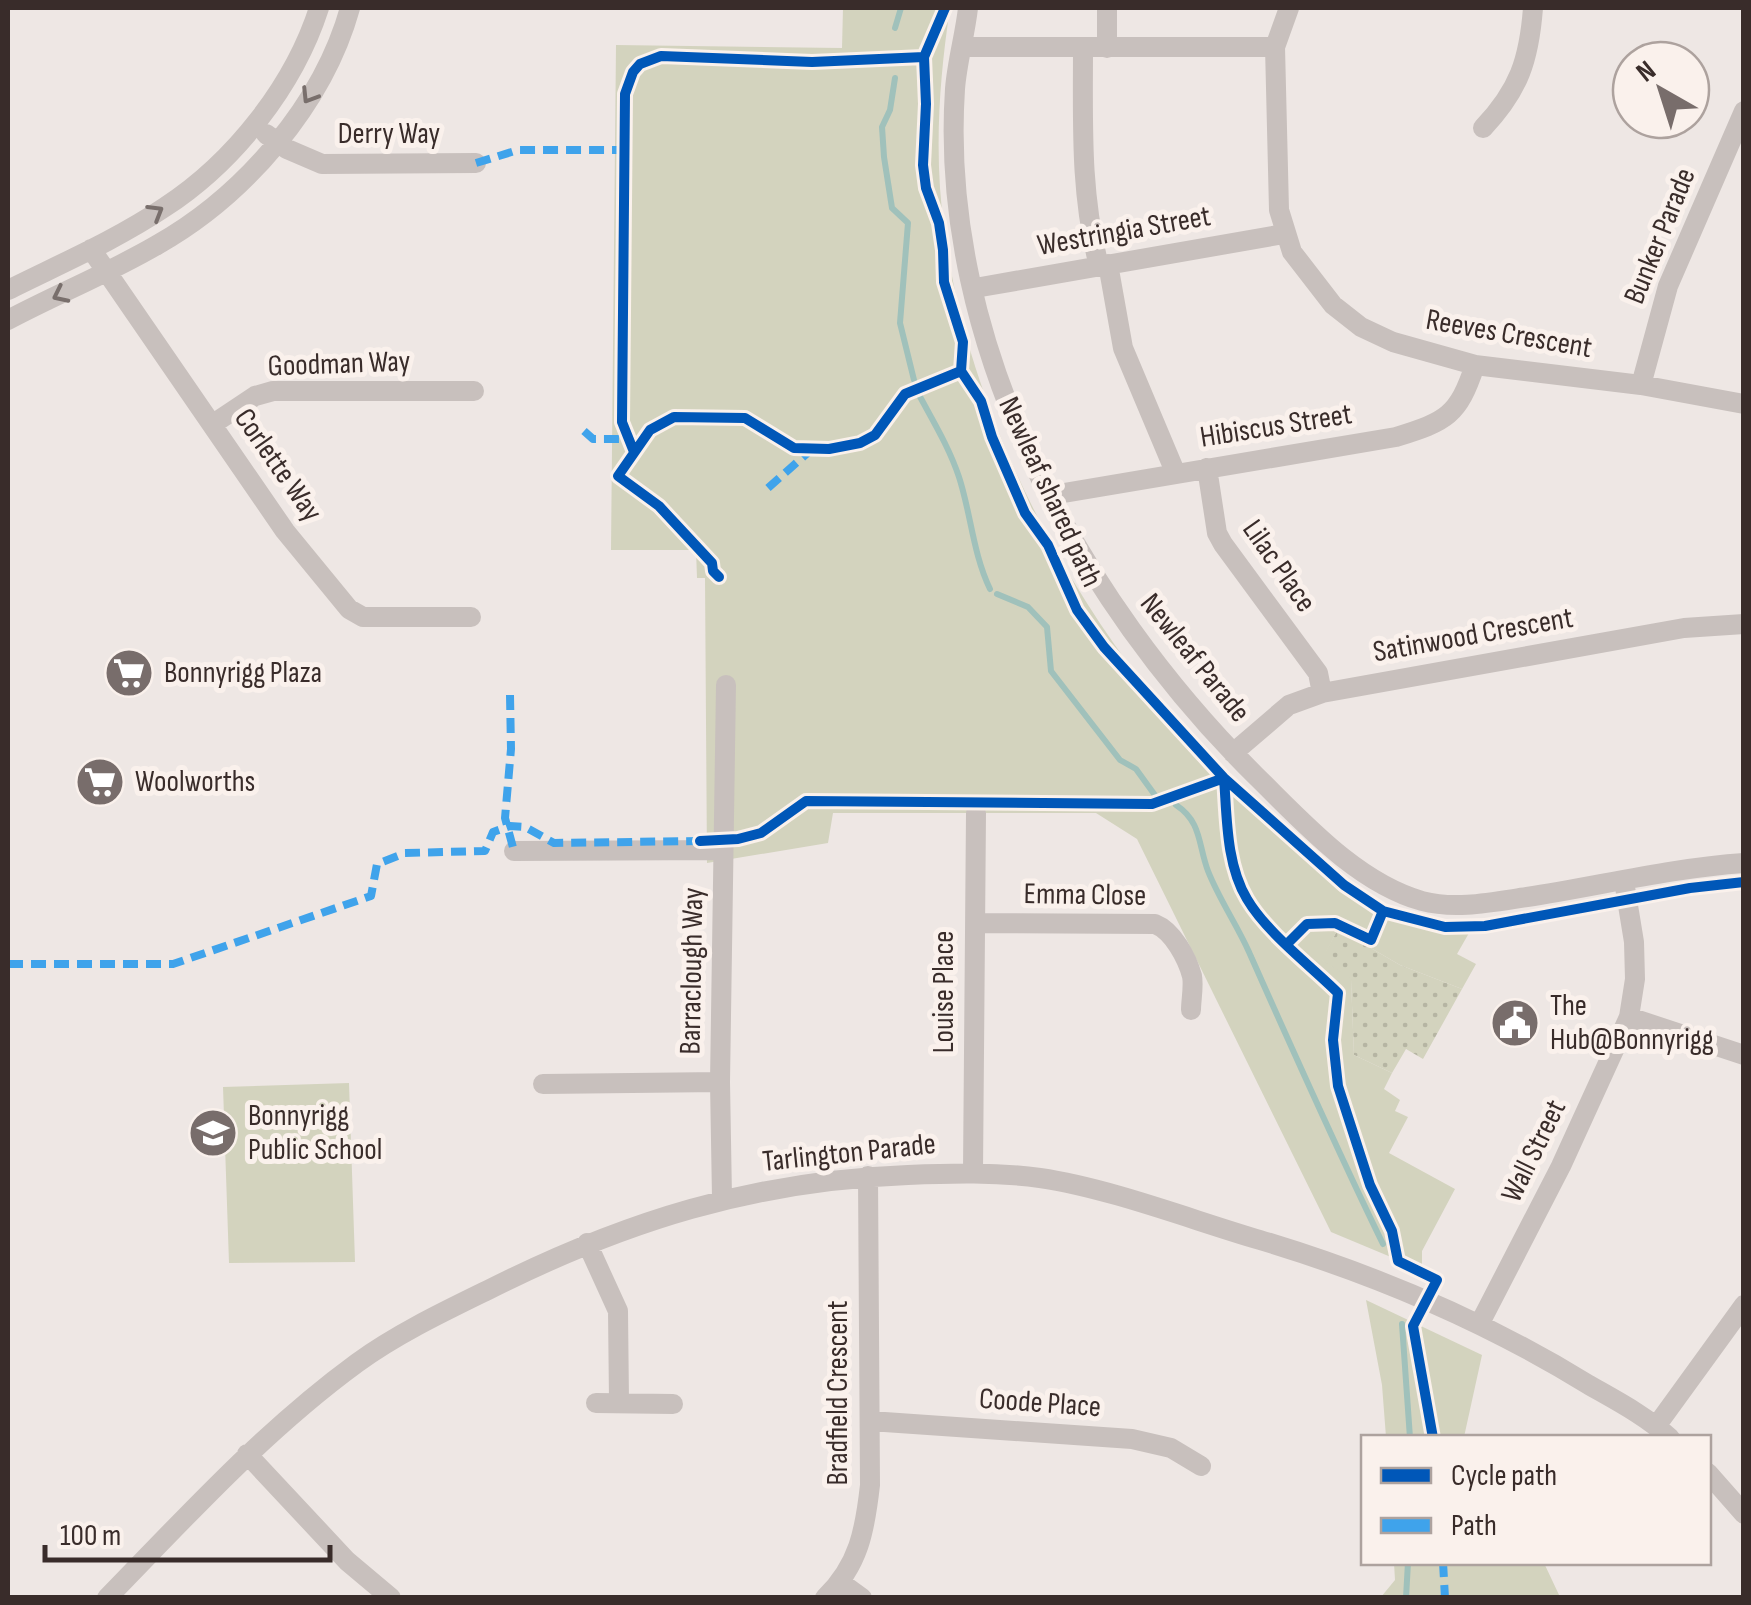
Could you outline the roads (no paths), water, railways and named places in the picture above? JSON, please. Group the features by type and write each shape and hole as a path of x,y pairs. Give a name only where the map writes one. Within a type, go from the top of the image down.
{"street":[{"path":"8,290 91,249 189,190 253,125 290,72 319,8"},
{"path":"8,320 159,244 201,217 239,184 277,141 322,76 350,8"},
{"name":"Newleaf Parade","path":"968,8 955,88 955,145 965,251 981,324 1000,381 1028,456 1052,496 1067,534 1126,622 1232,753 1377,883 1410,897 1456,905 1484,903 1744,863"},
{"path":"1107,8 1108,48"},
{"name":"Reeves Crescent","path":"1288,8 1275,47 1278,210 1292,252 1333,305 1362,327 1393,342 1476,365 1744,404"},
{"path":"1483,128 1506,104 1526,64 1533,8"},
{"path":"963,47 1275,47"},
{"path":"1083,48 1083,175 1089,229 1104,265 1123,348 1176,474"},
{"name":"Bunker Parade","path":"1641,386 1668,286 1744,111"},
{"name":"Derry Way","path":"253,125 298,155 322,164 476,164"},
{"name":"Westringia Street","path":"974,288 1284,234"},
{"name":"Corlette Way","path":"91,249 286,531 348,609 363,617 471,617"},
{"name":"Hibiscus Street","path":"1052,496 1396,437 1436,424 1464,400 1476,365"},
{"name":"Goodman Way","path":"213,424 255,396 273,391 474,391"},
{"name":"Lilac Place","path":"1207,468 1217,533 1318,674 1322,693"},
{"name":"Satinwood Crescent","path":"1232,753 1289,705 1322,693 1684,628 1744,624"},
{"name":"Barraclough Way","path":"722,1198 726,685"},
{"name":"Louise Place","path":"973,1172 976,813"},
{"path":"514,851 723,850"},
{"name":"Wall Street","path":"1480,1324 1561,1166 1629,1017 1635,979 1634,942 1624,881"},
{"name":"Emma Close","path":"975,923 1155,924 1171,934 1192,978 1190,1010"},
{"path":"1629,1017 1744,1055"},
{"path":"542,1084 720,1082"},
{"name":"Tarlington Parade","path":"107,1598 247,1454 329,1385 398,1336 587,1243 722,1198 808,1182 973,1172 1042,1178 1088,1189 1328,1260 1405,1289 1480,1324 1664,1432"},
{"name":"Bradfield Crescent","path":"824,1598 840,1582 864,1536 870,1485 868,1176"},
{"path":"587,1243 618,1312 618,1401"},
{"path":"1664,1432 1744,1305"},
{"path":"596,1402 673,1404"},
{"name":"Coode Place","path":"870,1422 1132,1439 1171,1448 1201,1466"},
{"path":"247,1454 347,1561 391,1598"},
{"path":"1711,1476 1744,1514"},
{"path":"840,1582 862,1598"}],"waterway":[{"path":"895,28 901,8"},
{"path":"895,78 890,110 882,127 892,208 908,223 900,323 914,380"},
{"path":"918,393 955,466 990,589"},
{"path":"997,594 1028,607 1047,627 1051,671 1120,760 1136,769 1157,798"},
{"path":"1176,805 1195,826 1212,881 1249,952 1383,1244"},
{"path":"1402,1324 1410,1435"},
{"path":"1406,1598 1408,1565"}],"place":[{"name":"Bonnyrigg Plaza","path":"129,673"},
{"name":"Woolworths","path":"100,782"},
{"name":"The Hub@Bonnyrigg","path":"1515,1023"},
{"name":"Bonnyrigg Public School","path":"213,1133"}]}
